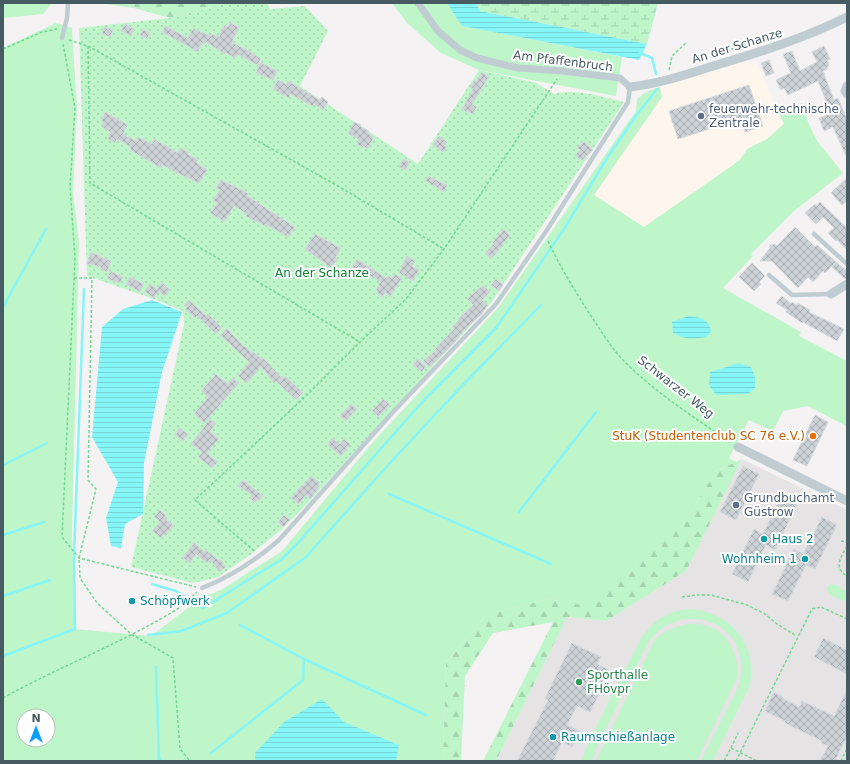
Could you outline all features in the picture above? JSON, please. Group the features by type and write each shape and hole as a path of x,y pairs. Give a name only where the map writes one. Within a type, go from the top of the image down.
{"street":[{"name":"Am Pfaffenbruch","path":"418,3 438,31 460,50 478,58 518,68 562,71 620,78 630,87"},
{"name":"An der Schanze","path":"630,87 650,85 752,55 821,30 847,17"},
{"path":"847,86 845,91 847,94"},
{"path":"831,294 847,284"},
{"path":"738,447 847,501"}],"lane":[{"path":"62,38 68,3"},
{"path":"202,588 218,582 260,556 279,540 393,412 496,304 545,234 628,102 630,87"},
{"path":"814,234 847,264"},
{"path":"769,275 792,295 831,294"}],"path":[{"path":"3,49 42,32 65,27"},
{"path":"712,56 778,35"},
{"path":"202,588 79,558 62,536 75,258 70,187 75,108 62,38 88,46 338,186 444,249"},
{"path":"675,69 668,72 672,56 686,43"},
{"path":"88,46 90,183 360,342"},
{"path":"260,556 195,500 406,299 444,249 562,71"},
{"name":"Schwarzer Weg","path":"545,234 554,254 586,308 607,339 627,364 656,389 738,447"},
{"path":"74,278 92,278 88,480 96,489 79,558 80,578 96,603 131,634 172,658 180,749 190,761"},
{"path":"842,541 847,542"},
{"path":"847,546 839,561 841,571 847,576"},
{"path":"3,698 25,685 131,634 180,607 195,593"},
{"path":"682,597 697,594 711,594 747,605 765,614 777,624 795,635"},
{"path":"736,761 812,609 821,608 847,618"},
{"path":"724,761 738,733"},
{"path":"731,748 757,761"},
{"path":"841,761 847,749"}],"shaded area":[{"path":"747,61 757,63 784,124 767,139 747,149 740,160 644,227 593,195 662,97 660,87"},
{"path":"742,459 847,510 847,761 496,761 567,617 606,621 686,571"}],"green space":[{"path":"3,3 52,3 43,14 3,18"},
{"path":"99,3 135,3 134,8"},
{"path":"135,3 227,3 170,18 134,8"},
{"name":"An der Schanze","path":"227,3 267,3 270,9 305,6 328,31 300,86 418,164 479,70 536,83 554,94 572,92 624,102 491,303 306,505 282,529 250,555 218,577 193,583 131,567 184,324 183,311 154,299 87,276 79,28 170,18"},
{"path":"392,3 447,3 463,26 622,57 616,96 479,70 441,53 407,23"},
{"path":"476,3 658,3 647,44 480,11"},
{"path":"56,23 72,28 77,109 73,192 79,243 72,532 75,629 151,636 201,598 221,590 282,551 373,442 498,308 636,111 637,99 646,92 660,87 662,97 594,195 644,227 740,160 747,149 767,139 784,124 778,111 802,103 808,122 817,141 843,173 794,211 751,254 753,256 723,288 801,332 799,336 847,361 846,426 808,406 783,411 773,431 749,420 729,458 736,462 715,472 691,512 587,607 549,599 487,614 446,663 443,756 445,761 3,761 3,48"},
{"path":"742,459 686,571 606,621 567,617 496,761 483,761 553,622 493,633 465,676 461,761 445,761 443,756 446,663 487,614 549,599 587,606 691,512 715,472"},
{"path":"831,584 838,586 847,592 846,600 843,601 829,594 827,588"},
{"path":"690,609 705,612 730,624 746,645 750,658 751,672 749,687 713,761 701,761 738,687 741,677 739,654 733,639 722,628 708,621 693,619 677,621 662,628 649,641 597,747 592,761 582,761 588,743 640,640 650,627 661,618 674,612"},
{"path":"688,624 700,624 715,629 731,646 737,662 737,678 697,761 596,761 655,639 671,629"}],"water":[{"path":"447,3 476,3 480,11 647,44 639,60 462,26"},
{"path":"152,300 182,312 162,372 144,463 143,514 125,524 121,548 111,546 106,518 118,482 92,437 102,327 123,309"},
{"path":"688,316 703,319 708,323 711,331 707,337 681,337 673,333 672,322"},
{"path":"739,363 751,367 755,377 755,388 748,394 716,395 709,385 710,372"},
{"path":"322,699 344,722 399,745 396,761 255,761 255,753 284,722"}],"building":[{"path":"230,23 239,27 232,42 261,59 257,65 237,54 235,58 226,53 225,54 206,42 205,44 202,43 198,52 162,32 165,26 188,38 193,28 202,33 203,32 211,36 213,34 219,37 224,25 228,27"},
{"path":"125,24 134,29 131,36 121,31"},
{"path":"104,27 113,30 110,37 102,34"},
{"path":"143,29 150,33 147,39 140,35"},
{"path":"824,46 830,59 827,60 829,64 827,69 823,71 834,100 838,98 847,120 847,158 833,127 824,131 819,118 830,114 818,81 788,95 784,88 781,90 776,80 791,73 783,54 792,51 800,71 817,62 812,52"},
{"path":"769,60 774,73 766,76 761,63"},
{"path":"260,62 277,71 273,80 256,73"},
{"path":"482,72 489,77 472,104 477,107 472,114 462,109 473,89 470,87"},
{"path":"278,80 286,84 288,81 320,100 322,97 328,102 323,110 314,104 312,106 290,94 289,98 273,89"},
{"name":"feuerwehr-technische Zentrale","path":"749,85 763,126 745,132 741,119 678,139 669,111"},
{"path":"105,112 128,125 123,134 136,141 139,137 152,144 154,139 178,153 180,148 188,152 188,154 198,160 197,163 207,170 199,183 163,165 161,168 130,150 131,147 117,139 115,143 108,139 110,132 101,126 103,122 101,121"},
{"path":"354,122 369,131 368,133 374,137 368,149 357,145 359,139 348,134"},
{"path":"439,136 447,142 445,146 447,147 443,152 433,145"},
{"path":"584,141 593,150 582,161 575,155 580,150 577,148"},
{"path":"403,159 409,162 406,170 399,167"},
{"path":"428,176 447,185 444,192 425,181"},
{"path":"847,178 847,201 842,205 831,193"},
{"path":"221,180 248,193 247,195 249,197 295,227 288,237 265,224 264,226 257,221 256,222 234,206 224,222 210,213 217,203 213,200 220,190 216,188"},
{"path":"820,202 847,228 847,250 828,233 834,228 823,217 816,224 805,213 815,204 816,206"},
{"path":"795,227 815,247 817,245 836,262 825,273 823,271 813,282 808,277 798,288 772,261 760,261 770,248 770,245 775,244 777,246"},
{"path":"504,229 510,235 492,259 485,253"},
{"path":"315,234 341,248 335,258 337,259 331,268 305,249"},
{"path":"90,253 100,255 100,257 111,261 107,272 100,269 101,267 87,264"},
{"path":"407,256 415,261 412,266 419,270 413,281 399,273"},
{"path":"357,259 386,278 388,276 392,278 395,274 402,278 390,297 385,292 383,297 377,293 378,291 376,290 380,282 361,270 358,277 349,272"},
{"path":"836,262 847,271 847,278 845,279 832,267"},
{"path":"752,263 765,276 759,282 761,284 754,291 739,277"},
{"path":"110,271 123,277 120,283 107,279"},
{"path":"130,277 144,284 140,292 126,284"},
{"path":"496,279 503,285 499,291 491,285"},
{"path":"162,282 170,290 164,296 159,291 154,298 145,292 150,284 157,289"},
{"path":"483,285 490,292 482,300 488,305 481,315 464,330 456,339 457,340 430,367 423,361 436,350 435,349 454,329 452,327 459,320 458,319 473,305 467,299"},
{"path":"782,296 791,304 792,302 797,305 798,303 810,310 809,312 844,329 837,341 803,322 802,323 786,312 787,310 776,303"},
{"path":"189,300 206,316 208,314 222,328 216,334 197,316 195,318 185,309 187,307 184,305"},
{"path":"227,328 244,347 245,346 252,353 253,352 262,359 263,358 283,379 285,376 303,393 296,400 276,381 274,383 261,367 247,383 238,376 249,362 220,335"},
{"path":"417,359 426,366 422,372 413,365"},
{"path":"216,374 228,384 233,378 239,383 204,423 194,414 208,397 201,391"},
{"path":"383,399 390,405 378,417 372,411"},
{"path":"351,404 357,409 346,421 340,416"},
{"name":"StuK (Studentenclub SC 76 e.V.)","path":"815,415 828,422 807,466 793,460"},
{"path":"210,419 216,424 210,431 219,439 207,453 218,462 212,468 198,457 202,452 191,444"},
{"path":"179,428 188,434 183,441 175,435"},
{"path":"332,438 340,444 344,439 350,444 341,456 328,445"},
{"path":"743,466 759,474 736,520 720,512"},
{"path":"311,476 320,483 317,487 319,488 310,499 306,495 299,504 291,498"},
{"path":"243,480 263,496 260,500 258,499 255,503 250,498 252,495 238,486"},
{"name":"Haus 2","path":"781,497 797,505 775,550 766,545 748,582 732,574 754,529 763,534"},
{"path":"160,510 166,515 164,517 174,526 161,538 152,531 160,522 154,517"},
{"path":"284,515 290,520 283,527 278,522"},
{"name":"Wohnheim 1","path":"822,517 837,525 815,569 806,565 788,601 772,594 794,549 803,554"},
{"path":"194,542 204,552 206,550 218,560 220,559 226,567 219,572 210,559 207,563 196,554 190,563 183,558"},
{"path":"823,638 847,650 847,674 814,657"},
{"path":"572,643 601,657 597,664 611,671 590,712 577,706 567,725 581,732 572,747 562,742 553,761 517,761 548,700 545,698"},
{"path":"847,690 847,736 835,761 820,761 828,746 821,743 822,741 785,723 785,721 765,711 774,692 799,707 802,701 834,716"}],"waterway":[{"path":"640,53 652,58 656,74"},
{"path":"152,584 176,591 203,608 282,559 423,401 496,328 564,229 607,158 657,89"},
{"path":"3,307 46,229"},
{"path":"3,656 75,629 74,556 84,289"},
{"path":"148,635 181,631 227,613 306,557 457,391 541,305"},
{"path":"519,512 596,412"},
{"path":"3,465 47,443"},
{"path":"389,494 551,564"},
{"path":"3,535 44,522"},
{"path":"3,596 50,580"},
{"path":"240,625 304,659 426,715"},
{"path":"211,753 303,680 304,659"},
{"path":"156,667 159,759 161,761"}],"place":[{"name":"feuerwehr-technische Zentrale","path":"701,116"},
{"name":"StuK (Studentenclub SC 76 e.V.)","path":"813,436"},
{"name":"Grundbuchamt Güstrow","path":"736,505"},
{"name":"Haus 2","path":"764,539"},
{"name":"Wohnheim 1","path":"805,559"},
{"name":"Schöpfwerk","path":"132,601"},
{"name":"Sporthalle FHövpr","path":"579,682"},
{"name":"Raumschießanlage","path":"553,737"}]}
